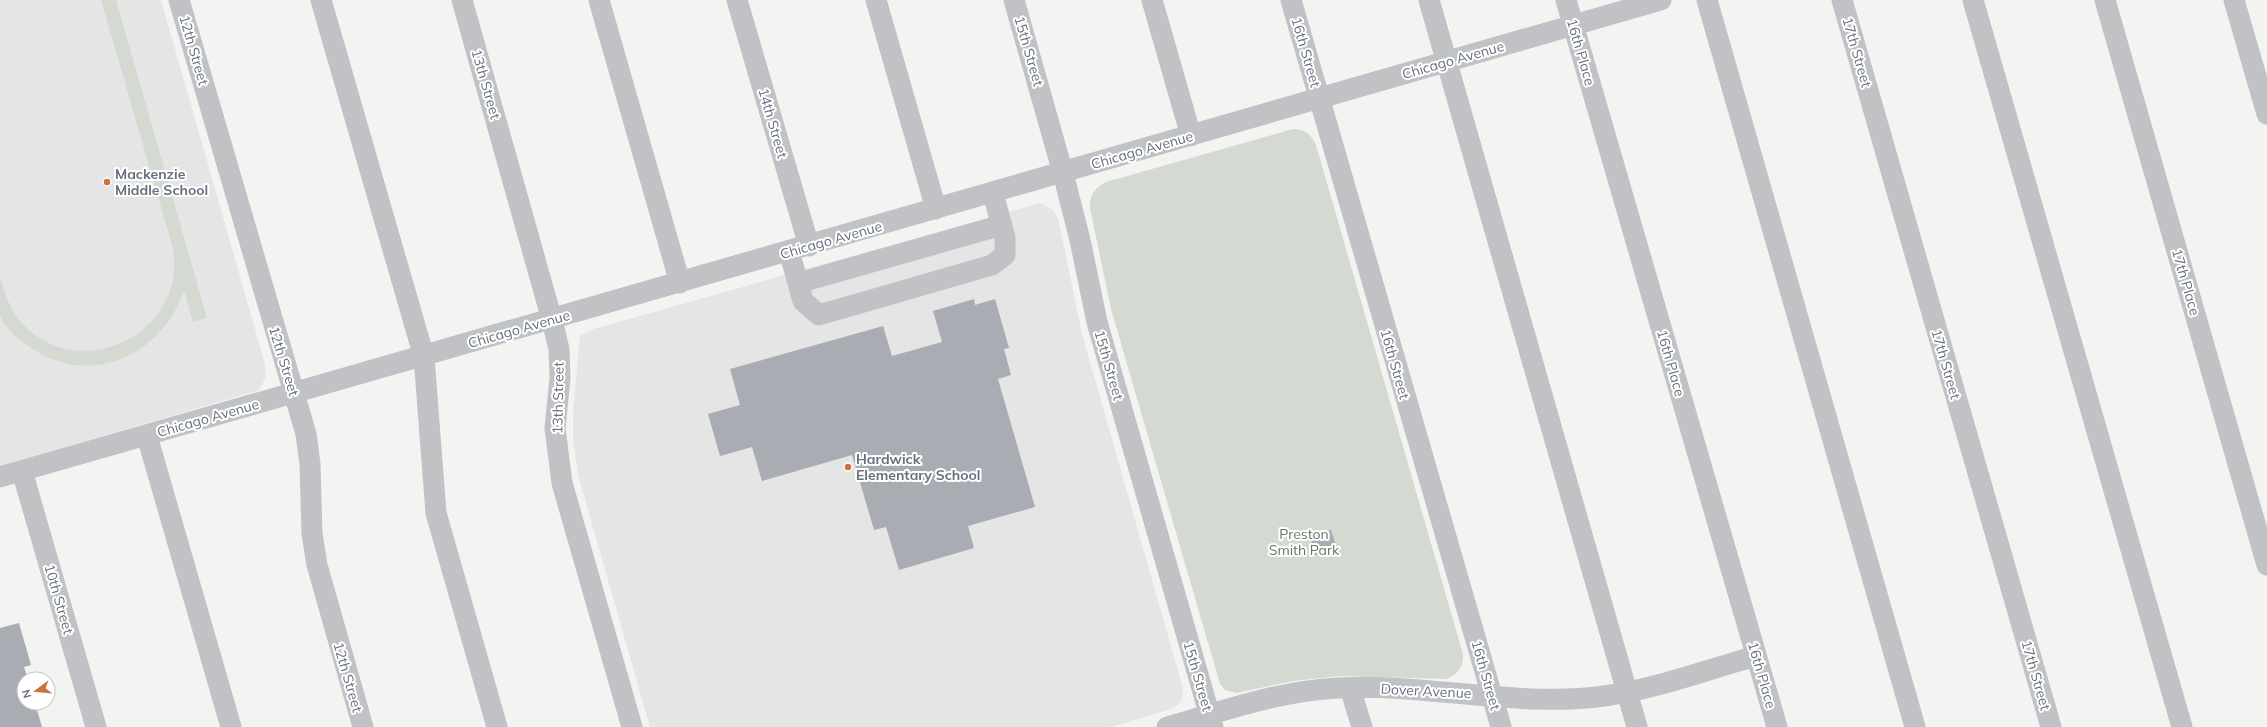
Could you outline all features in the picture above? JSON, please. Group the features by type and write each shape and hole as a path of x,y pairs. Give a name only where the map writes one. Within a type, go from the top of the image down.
{"street":[{"name":"12th Street","path":"179,0 306,434 310,464 312,534 317,566 363,727"},
{"path":"321,0 424,357 436,513 497,727"},
{"name":"13th Street","path":"462,0 559,349 560,378 555,428 562,483 632,727"},
{"path":"599,0 680,283"},
{"name":"14th Street","path":"737,0 809,246"},
{"path":"876,0 936,209"},
{"name":"15th Street","path":"1014,0 1064,173 1097,322 1211,721"},
{"path":"1152,0 1191,136"},
{"name":"16th Street","path":"1291,0 1502,727"},
{"path":"1429,0 1637,727"},
{"name":"16th Place","path":"1566,0 1777,727"},
{"name":"Chicago Avenue","path":"0,477 790,252 1661,0"},
{"path":"1707,0 1915,727"},
{"name":"17th Street","path":"1842,0 2051,727"},
{"path":"1973,0 2182,727"},
{"name":"17th Place","path":"2105,0 2267,565"},
{"path":"2234,0 2267,114"},
{"path":"790,252 803,301 819,315 992,265 1005,255 1005,238 993,193"},
{"path":"798,283 1002,225"},
{"path":"147,436 231,727"},
{"name":"10th Street","path":"22,471 96,727"},
{"name":"Dover Avenue","path":"1167,727 1211,721 1253,702 1296,693 1350,688 1537,698 1576,698 1626,692 1756,656"},
{"path":"1350,688 1362,727"}],"shaded area":[{"name":"Mackenzie Middle School","path":"0,0 161,0 265,364 266,377 259,390 0,466"},
{"name":"Hardwick Elementary School","path":"1041,203 1053,210 1058,218 1082,334 1180,678 1183,689 1182,700 1174,708 1111,727 650,727 578,475 573,439 573,414 580,336 590,330"}],"green space":[{"path":"101,0 116,0 207,318 193,322 184,290 173,313 159,333 140,349 120,360 97,365 74,365 50,358 23,343 8,329 0,316 0,277 5,294 13,311 36,335 63,348 91,350 120,344 144,329 163,306 173,278 172,245"},
{"name":"Preston Smith Park","path":"1293,129 1301,130 1307,133 1316,145 1463,654 1462,663 1459,670 1454,675 1446,679 1340,676 1293,681 1236,693 1225,690 1220,684 1111,309 1090,208 1091,199 1096,189 1106,182"}],"building":[{"path":"974,299 975,305 995,299 1009,348 1004,349 1011,375 998,379 1035,507 968,526 974,548 899,570 886,527 874,530 852,455 762,481 752,447 720,456 708,414 740,405 730,369 883,326 892,356 942,342 933,311"},
{"path":"1331,530 1337,549 1315,555 1310,536"},
{"path":"19,623 31,665 24,667 25,671 16,671 16,711 37,711 42,727 0,727 0,628"}],"place":[{"name":"Mackenzie Middle School","path":"107,182"},
{"name":"Hardwick Elementary School","path":"848,467"}]}
